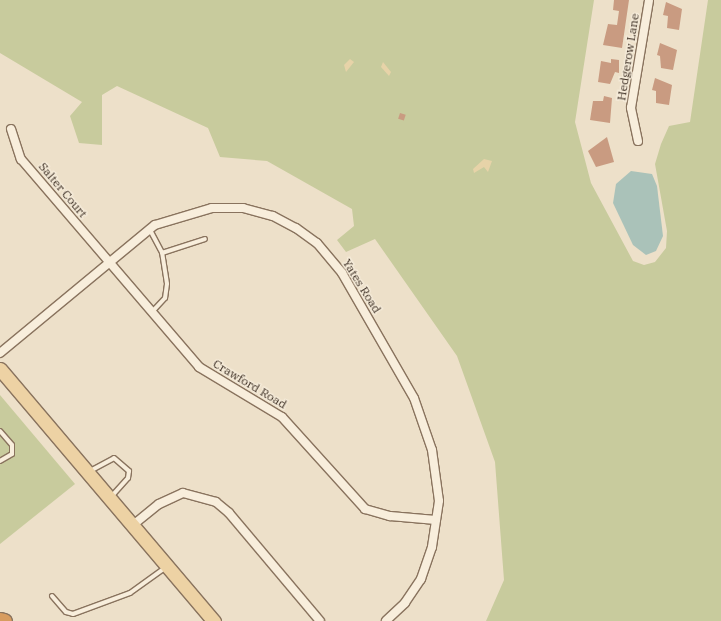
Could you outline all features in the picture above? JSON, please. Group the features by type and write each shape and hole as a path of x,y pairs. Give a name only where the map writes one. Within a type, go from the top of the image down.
{"highway":[{"path":"0,620 4,621"}],"main road":[{"path":"0,369 214,621"}],"street":[{"name":"Hedgerow Lane","path":"638,141 631,108 649,0"},
{"name":"Salter Court","path":"11,129 21,159 108,261"},
{"name":"Yates Road","path":"0,353 149,228 188,212 212,208 242,208 273,216 317,243 342,273 403,377 425,422 436,474 439,502 421,579 405,604 386,621"},
{"name":"Crawford Road","path":"108,261 199,367 270,408 296,430 365,509 390,516 436,520"},
{"path":"133,525 158,504 182,493 216,502 229,513 320,621"}],"lane":[{"path":"149,228 162,253 167,284 165,298 152,313"},
{"path":"162,253 205,239"},
{"path":"0,431 12,445 12,454 0,461"},
{"path":"88,472 114,458 121,462 129,471 128,478 110,498"},
{"path":"52,596 66,612 73,614 130,592 168,566"}],"green space":[{"path":"0,0 594,0 575,122 591,183 633,261 644,265 655,262 666,248 667,231 655,164 661,144 669,126 690,122 708,0 721,0 721,621 486,621 504,580 495,462 457,356 375,239 346,252 337,240 354,226 352,209 267,161 220,157 208,128 117,86 102,95 102,145 79,143 70,116 82,102 0,53"},
{"path":"0,395 75,484 0,544"}],"sand":[{"path":"350,59 354,62 346,72 344,65"},
{"path":"383,62 391,72 389,76 381,67"},
{"path":"484,159 492,161 488,172 484,167 474,173 473,169"}],"shaded area":[{"path":"631,171 652,174 657,186 663,236 656,251 646,255 633,245 613,203 616,184"}],"building":[{"path":"614,0 629,0 622,48 603,45 608,24 617,25 619,11 613,10"},
{"path":"666,2 682,9 679,30 667,28 668,16 663,15"},
{"path":"660,43 677,50 673,70 661,68 660,56 657,55"},
{"path":"611,59 619,60 619,73 615,72 610,84 598,82 601,61 611,63"},
{"path":"655,78 672,85 669,105 656,103 656,91 652,90"},
{"path":"604,96 612,98 610,123 590,120 593,101 603,101"},
{"path":"400,113 406,115 404,121 398,119"},
{"path":"607,137 614,162 596,167 588,151"}]}
